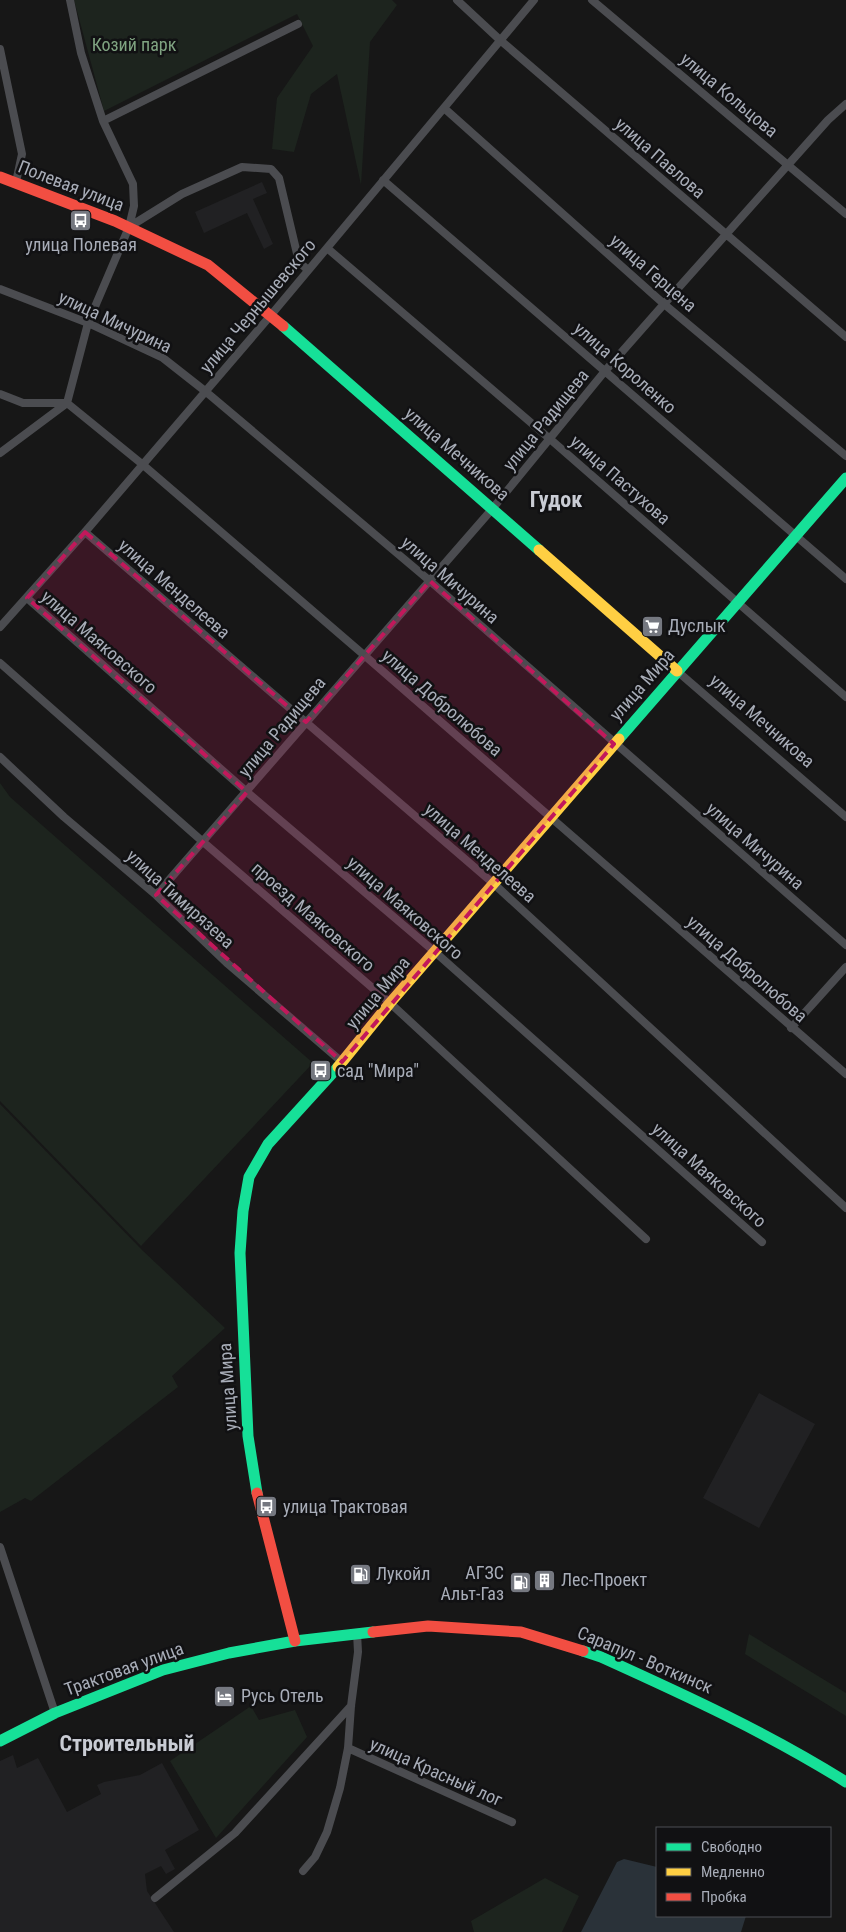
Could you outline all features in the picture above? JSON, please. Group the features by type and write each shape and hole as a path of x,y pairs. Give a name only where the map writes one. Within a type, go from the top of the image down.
{"main road":[{"name":"Полевая улица","path":"0,177 129,227 208,265 271,315"},
{"name":"улица Мечникова","path":"271,315 677,671"},
{"name":"улица Мира","path":"295,1641 260,1508 248,1436 242,1350 240,1254 243,1211 249,1177 268,1144 342,1062 390,1003 552,819 614,744 846,478"},
{"name":"Сарапул - Воткинск","path":"295,1641 428,1626 521,1632 601,1657 704,1702 805,1756 846,1782"},
{"name":"Трактовая улица","path":"0,1741 56,1714 163,1670 229,1653 295,1641"}],"street":[{"name":"Полевая улица","path":"70,0 81,53 104,121 133,184 134,206 129,227"},
{"name":"улица Павлова","path":"457,0 500,40 846,337"},
{"name":"улица Чернышевского","path":"0,626 85,532 271,315 534,0"},
{"name":"улица Кольцова","path":"592,0 846,214"},
{"path":"104,121 298,24"},
{"path":"0,49 22,154 16,182"},
{"name":"улица Радищева","path":"156,895 493,508 605,371 828,120 846,104"},
{"name":"улица Герцена","path":"444,108 664,304 846,456"},
{"path":"0,453 67,403 88,323 129,227 182,194 242,167 271,169 279,178 299,262 308,270"},
{"name":"улица Короленко","path":"383,180 846,580"},
{"name":"улица Пастухова","path":"327,248 738,602 846,698"},
{"name":"улица Мичурина","path":"0,289 88,323 163,358 205,391 430,581 614,744 846,945"},
{"path":"0,394 23,403 67,403"},
{"name":"улица Добролюбова","path":"67,403 142,464 364,655 846,1074"},
{"name":"улица Менделеева","path":"85,532 494,884 846,1208"},
{"name":"улица Маяковского","path":"26,598 247,792 435,952 762,1242"},
{"name":"проезд Маяковского","path":"0,663 390,1003 646,1239"},
{"name":"улица Мечникова","path":"677,671 846,817"},
{"name":"улица Тимирязева","path":"0,756 64,817 156,895 228,964 342,1062"},
{"path":"791,1028 846,967"},
{"path":"0,1547 56,1714"},
{"name":"улица Красный лог","path":"303,1871 315,1857 327,1832 340,1788 348,1748 358,1652 357,1633"},
{"path":"155,1898 235,1833 351,1706"},
{"name":"улица Красный лог","path":"348,1748 512,1822"}],"highlighted area":[{"path":"85,532 306,722 430,581 614,744 342,1062 156,895 247,792 27,598"}],"shaded area":[{"path":"262,182 267,193 253,199 273,244 264,249 247,213 204,233 195,212"},
{"path":"759,1393 815,1424 759,1528 703,1498"},
{"path":"13,1755 17,1768 38,1758 67,1812 101,1794 97,1785 140,1775 162,1763 199,1830 165,1850 175,1869 166,1874 161,1866 145,1874 147,1891 174,1932 0,1932 0,1761"},
{"path":"624,1859 656,1867 656,1917 746,1917 741,1932 581,1932 617,1862"}],"green space":[{"name":"Козий парк","path":"74,0 392,0 397,5 370,42 361,185 337,74 311,94 294,152 272,149 277,98 313,46 297,14 104,111"},
{"path":"0,783 10,797 313,1063 141,1246 0,1101"},
{"path":"0,1104 142,1250 225,1328 172,1376 178,1387 31,1501 25,1498 0,1512"},
{"path":"749,1634 846,1693 846,1716 745,1654"},
{"path":"251,1706 259,1720 295,1710 307,1737 216,1838 170,1761"},
{"path":"545,1878 579,1896 562,1932 474,1932 471,1921"}],"traffic: fast":[{"path":"283,326 539,550"},
{"path":"619,739 846,478"},
{"path":"257,1493 248,1436 240,1253 243,1211 249,1177 268,1144 338,1067"},
{"path":"0,1741 55,1713 163,1670 229,1653 295,1641 373,1632"},
{"path":"583,1651 601,1657 726,1715 787,1747 846,1782"}],"traffic: slow":[{"path":"539,550 677,671"},
{"path":"338,1067 390,1003 619,739"}],"traffic: jam":[{"path":"0,177 115,221 208,265 283,326"},
{"path":"257,1493 295,1641"},
{"path":"373,1632 428,1626 521,1632 583,1651"}],"place":[{"name":"улица Полевая","path":"81,220"},
{"name":"Дуслык","path":"652,626"},
{"name":"сад \"Мира\"","path":"321,1071"},
{"name":"улица Трактовая","path":"267,1507"},
{"name":"Лукойл","path":"360,1574"},
{"name":"Лес-Проект","path":"545,1580"},
{"name":"АГЗС Альт-Газ","path":"520,1583"},
{"name":"Русь Отель","path":"225,1696"}],"district":[{"name":"Гудок","path":"556,499"},
{"name":"Строительный","path":"127,1743"}]}
